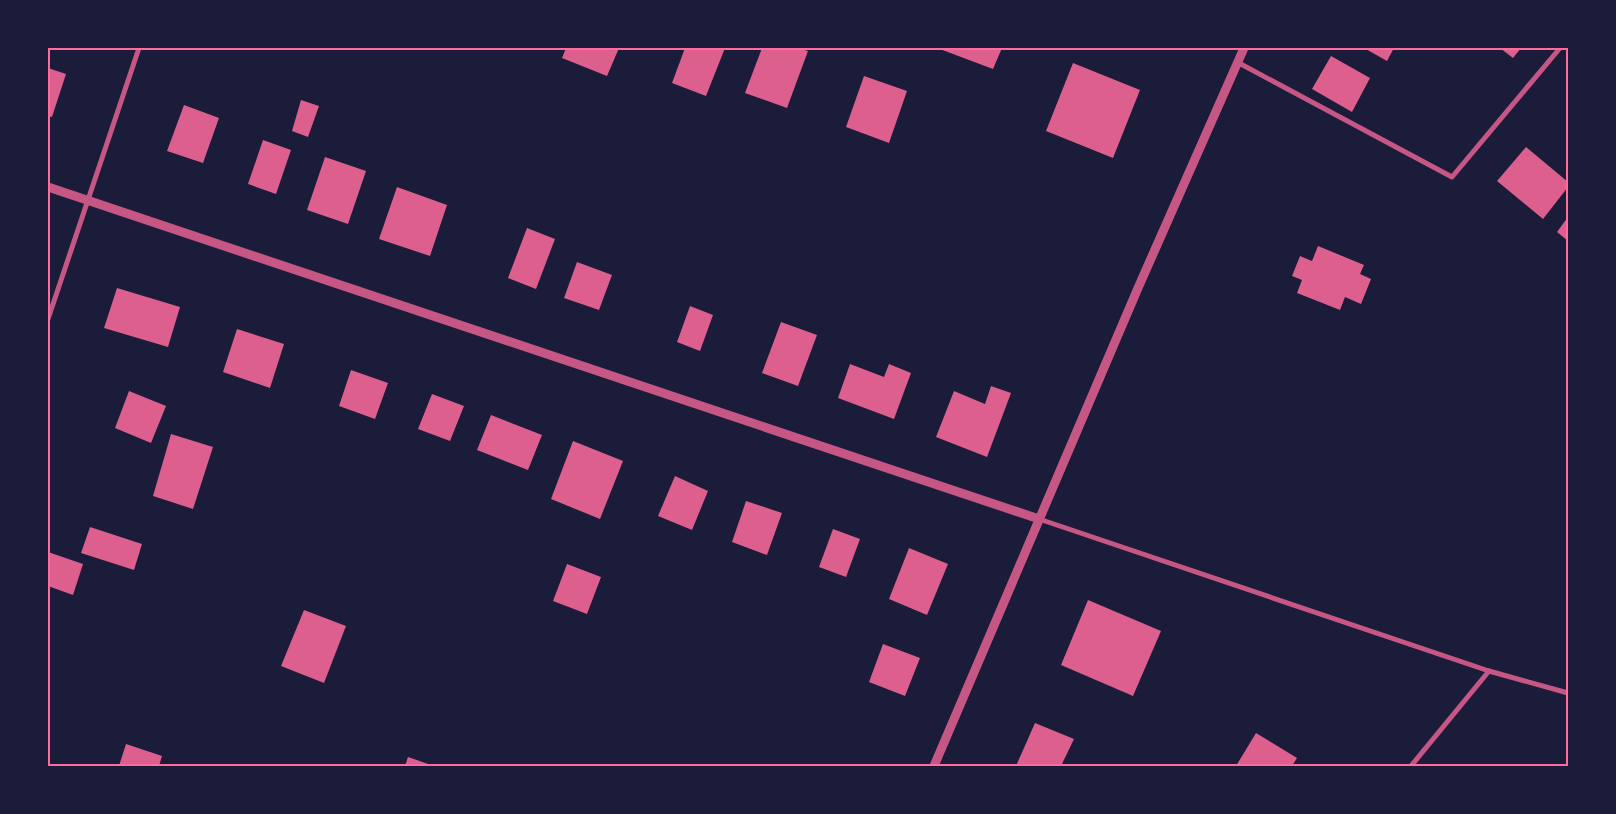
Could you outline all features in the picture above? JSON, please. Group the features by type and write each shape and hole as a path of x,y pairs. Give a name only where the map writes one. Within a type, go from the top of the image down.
{"street":[{"path":"48,319 139,48"},
{"path":"934,766 1039,519 1244,48"},
{"path":"1237,62 1452,177 1560,48"},
{"path":"48,187 1489,671 1568,693"},
{"path":"1411,766 1489,671"}],"building":[{"path":"566,48 619,48 607,76 562,58"},
{"path":"685,48 725,48 706,96 672,83"},
{"path":"762,48 798,48 808,51 787,108 745,93"},
{"path":"937,48 1002,48 993,69"},
{"path":"1364,48 1394,48 1387,61"},
{"path":"1500,48 1521,48 1513,58"},
{"path":"1331,56 1370,78 1352,112 1312,89"},
{"path":"1073,63 1140,90 1113,158 1046,131"},
{"path":"48,68 66,74 52,117 48,116"},
{"path":"864,76 907,91 889,143 846,127"},
{"path":"301,100 319,106 308,137 292,131"},
{"path":"184,105 219,118 203,163 167,151"},
{"path":"263,140 291,150 276,194 248,184"},
{"path":"1526,147 1568,182 1568,187 1543,219 1497,181"},
{"path":"325,157 366,171 348,224 307,210"},
{"path":"397,187 447,205 430,256 379,239"},
{"path":"1568,217 1568,241 1557,232"},
{"path":"527,228 555,239 536,289 508,278"},
{"path":"1318,246 1364,265 1360,274 1371,279 1361,304 1345,297 1340,310 1297,293 1302,280 1292,276 1300,256 1312,261"},
{"path":"577,262 612,275 599,310 564,298"},
{"path":"117,288 180,307 168,347 104,328"},
{"path":"690,306 713,315 700,351 677,342"},
{"path":"781,322 817,335 798,386 762,373"},
{"path":"237,329 284,344 270,388 223,372"},
{"path":"850,364 884,377 889,364 911,373 894,419 838,398"},
{"path":"351,370 388,383 375,419 339,406"},
{"path":"991,386 1011,393 987,457 936,437 954,391 985,404"},
{"path":"129,391 166,406 151,443 115,428"},
{"path":"432,394 464,406 450,441 418,429"},
{"path":"491,415 542,435 528,470 477,450"},
{"path":"171,434 213,447 193,509 153,496"},
{"path":"573,441 623,461 600,519 551,499"},
{"path":"675,476 708,491 692,530 658,516"},
{"path":"746,501 782,513 767,555 732,542"},
{"path":"90,527 142,544 134,570 81,553"},
{"path":"833,529 860,539 846,577 819,567"},
{"path":"909,548 948,564 927,615 889,599"},
{"path":"48,552 83,564 73,595 48,586"},
{"path":"567,564 601,577 587,614 553,601"},
{"path":"1088,600 1161,631 1133,696 1061,665"},
{"path":"304,610 346,626 324,683 281,666"},
{"path":"883,644 920,658 905,696 869,682"},
{"path":"1035,723 1074,739 1061,766 1016,766"},
{"path":"1256,733 1297,758 1292,766 1236,766"},
{"path":"126,744 162,756 159,766 119,766"},
{"path":"408,757 434,766 405,766"}]}
